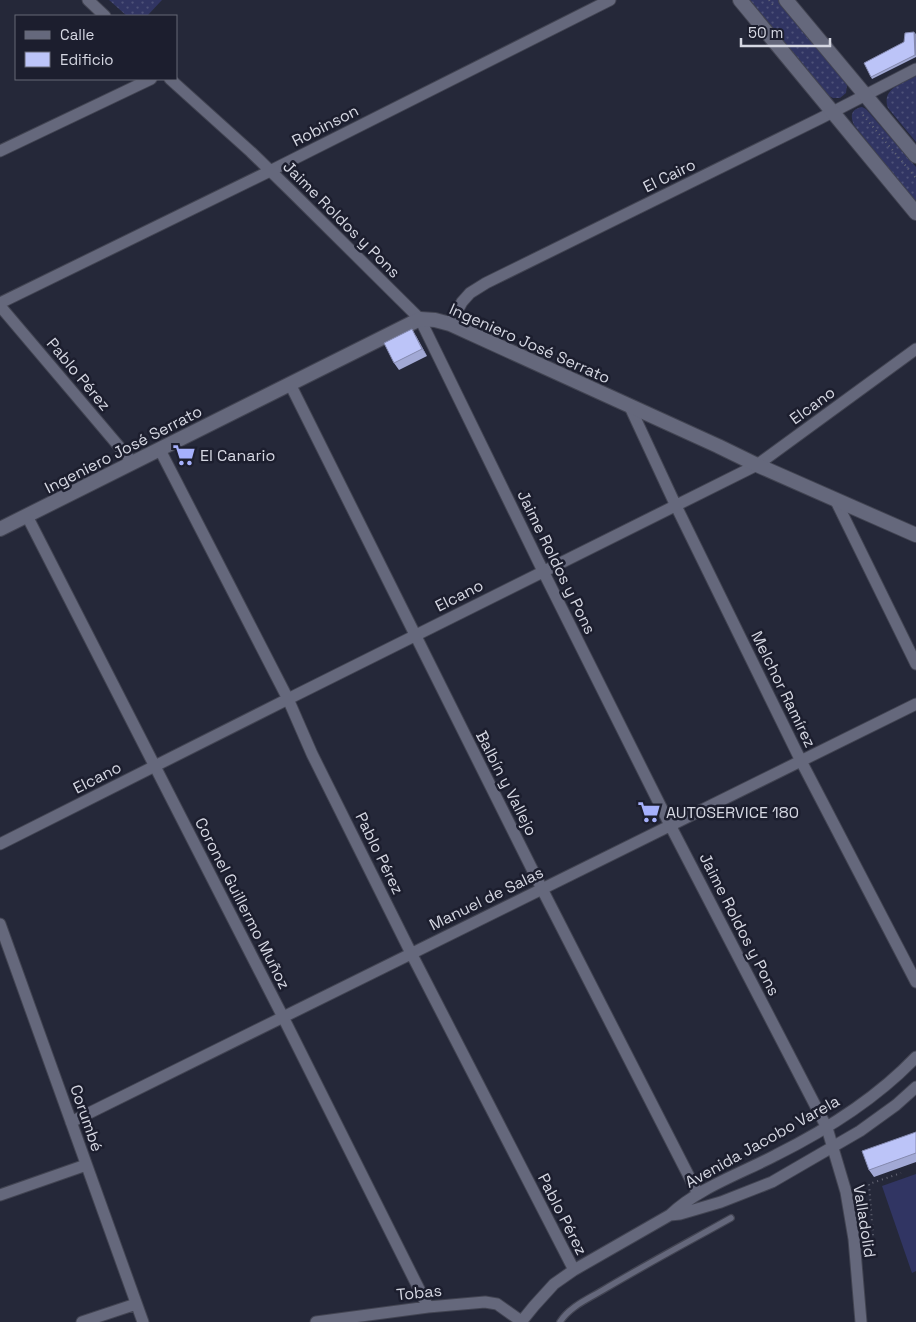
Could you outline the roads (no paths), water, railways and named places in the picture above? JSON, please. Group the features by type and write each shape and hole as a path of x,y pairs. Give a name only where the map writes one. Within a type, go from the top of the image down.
{"street":[{"path":"88,0 104,15"},
{"name":"Robinson","path":"0,304 610,0"},
{"path":"740,0 916,213"},
{"path":"786,0 916,156"},
{"name":"El Cairo","path":"450,324 470,293 486,283 916,69"},
{"path":"0,151 149,80"},
{"name":"Jaime Roldos y Pons","path":"171,80 270,170 420,319 670,825 827,1128"},
{"name":"Pablo Pérez","path":"0,304 133,463"},
{"name":"Ingeniero José Serrato","path":"0,529 420,319 450,324 834,500 916,535"},
{"name":"Elcano","path":"0,844 758,465 916,349"},
{"name":"Balbín y Vallejo","path":"290,384 542,889 698,1194"},
{"name":"Melchor Ramírez","path":"630,407 676,506 801,761 916,982"},
{"name":"Pablo Pérez","path":"160,450 288,699 312,754 411,954 574,1270"},
{"path":"834,500 916,664"},
{"name":"Coronel Guillermo Muñoz","path":"27,516 283,1017 428,1307"},
{"name":"Manuel de Salas","path":"71,1122 916,704"},
{"name":"Corumbé","path":"0,924 143,1322"},
{"name":"Avenida Jacobo Varela","path":"521,1322 549,1288 574,1270 670,1215 698,1194 827,1128 892,1080 916,1057"},
{"name":"Avenida Jacobo Varela","path":"670,1215 680,1214 721,1202 772,1182 833,1148 896,1105 916,1087"},
{"name":"Valladolid","path":"827,1128 846,1192 854,1239 861,1322"},
{"path":"0,1194 86,1165"},
{"name":"Tobas","path":"316,1322 428,1307 485,1302 497,1304 521,1322"},
{"path":"82,1322 136,1304"}],"lane":[{"path":"560,1322 573,1308 731,1218"}],"place":[{"name":"El Canario","path":"184,455"},
{"name":"AUTOSERVICE 180","path":"649,812"}]}
